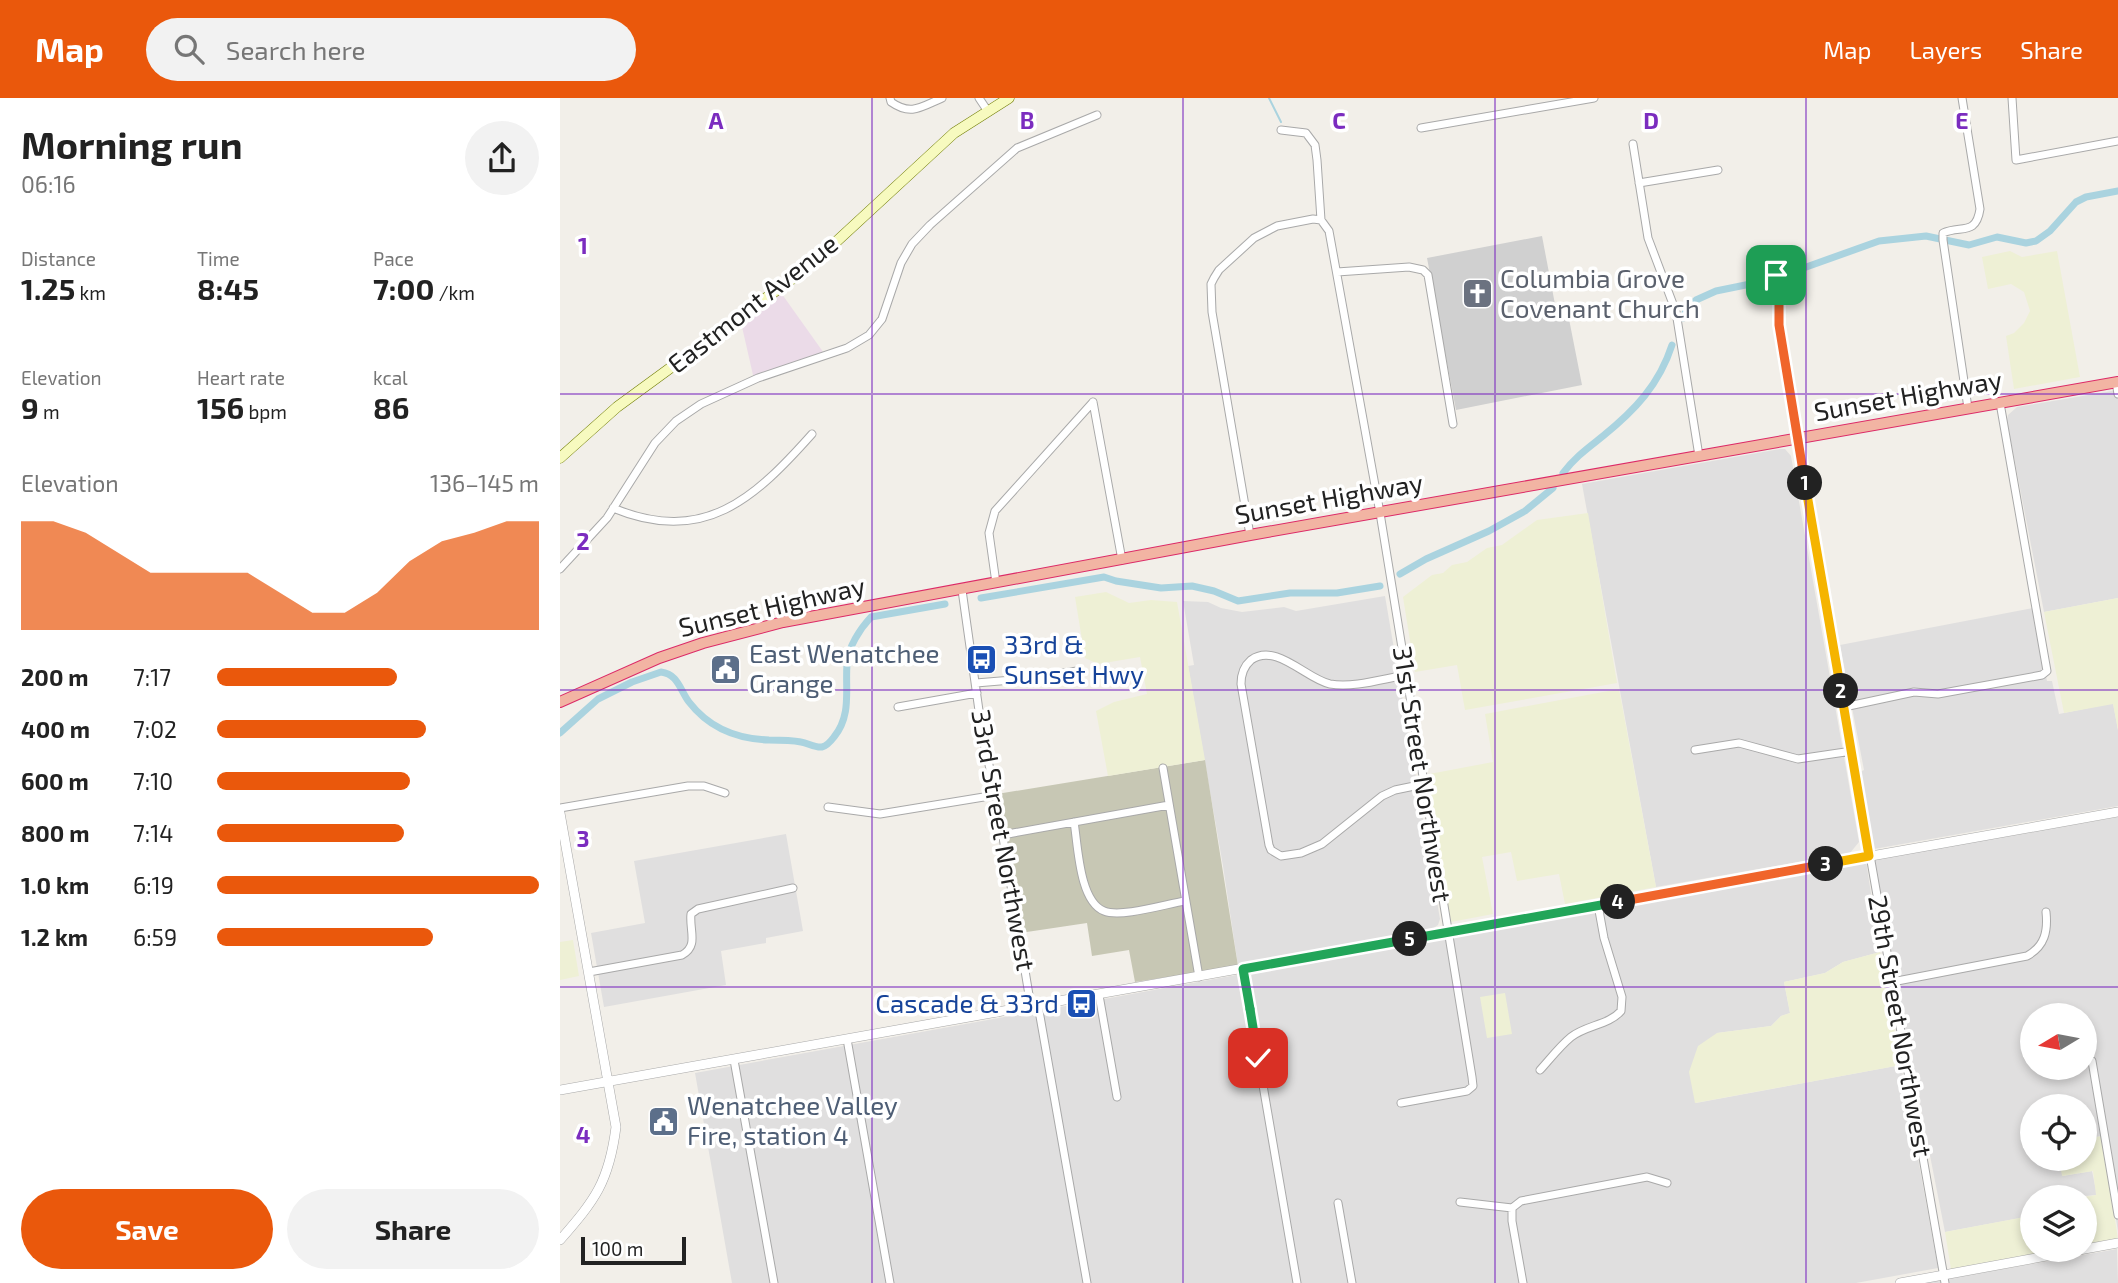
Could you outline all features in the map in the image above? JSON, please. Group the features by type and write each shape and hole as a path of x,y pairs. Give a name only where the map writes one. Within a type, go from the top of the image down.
{"highway":[{"name":"Sunset Highway","path":"560,702 659,658 756,628 1250,536 2117,382"}],"main road":[{"name":"Eastmont Avenue","path":"560,458 617,407 811,265 943,141 1009,98"}],"street":[{"path":"890,98 891,102 901,109 914,110 942,98"},
{"path":"979,98 987,110"},
{"path":"1421,128 1594,98"},
{"path":"1962,98 1980,209 1979,219 1973,226 1943,233 1942,240 1968,408"},
{"path":"2012,98 2016,160 2118,141"},
{"path":"560,569 613,508 655,443 676,421 701,404 758,378 847,348 869,335 882,319 901,264 912,244 930,225 1017,148 1097,115"},
{"name":"31st Street Northwest","path":"1281,130 1306,133 1315,145 1321,220 1329,231 1380,513 1473,1086 1467,1091 1401,1103"},
{"path":"1633,144 1648,238 1673,304 1699,456"},
{"path":"1639,183 1718,170"},
{"path":"1250,536 1212,312 1210,284 1219,270 1264,231 1313,219 1321,220"},
{"path":"1337,272 1409,267 1423,270 1428,275 1454,424"},
{"name":"29th Street Northwest","path":"1776,275 1779,285 1779,325 1797,439 1945,1279"},
{"path":"2117,382 2118,394"},
{"path":"996,583 989,533 995,511 1093,402 1122,560"},
{"path":"1844,707 1914,692 1938,694 2045,673 2048,669 2000,403"},
{"path":"613,508 656,521 711,516 734,506 751,494 787,462 812,434"},
{"name":"33rd Street Northwest","path":"962,590 983,739 996,795 1087,1283"},
{"path":"1406,675 1343,685 1319,680 1276,656 1263,655 1247,664 1241,684 1269,845 1281,856 1312,850 1382,796 1424,784"},
{"path":"976,683 1077,671"},
{"path":"898,707 977,693"},
{"path":"1695,750 1740,743 1798,759 1852,751"},
{"path":"1163,768 1199,977"},
{"path":"560,808 688,786 704,786 725,793"},
{"path":"828,807 880,814 996,795"},
{"path":"1002,835 1169,805"},
{"path":"560,1090 2118,812"},
{"path":"560,814 610,1080 616,1127 613,1151 602,1185 591,1205 560,1240"},
{"path":"1074,822 1084,886 1093,903 1103,911 1122,912 1185,901"},
{"path":"589,972 682,955 689,951 693,944 691,914 698,909 793,888"},
{"path":"1540,1070 1571,1037 1621,1011 1622,997 1604,938 1598,905"},
{"path":"1892,982 2027,956 2042,944 2047,923 2046,912"},
{"path":"1243,969 1297,1283"},
{"path":"1099,995 1117,1097"},
{"path":"847,1039 890,1283"},
{"path":"734,1060 774,1283"},
{"path":"2094,1080 2118,1215"},
{"path":"1460,1202 1512,1208 1521,1200 1647,1177 1667,1183"},
{"path":"1338,1203 1352,1283"},
{"path":"1512,1208 1523,1283"},
{"path":"1900,1283 1945,1279 2118,1243"}],"shaded area":[{"path":"1542,236 1558,320 1569,319 1582,385 1456,410 1427,258"},
{"path":"2010,251 2022,257 2057,251 2080,377 2014,389 2006,336 2014,333 2024,323 2030,311 2024,292 2011,284 1988,289 1982,257"},
{"path":"779,290 826,356 758,378 753,375 740,318"},
{"path":"2118,390 2118,598 2044,612 2008,415 2017,407"},
{"path":"1785,449 1791,456 1859,842 1850,853 1656,887 1582,484"},
{"path":"1588,513 1617,683 1465,710 1457,665 1415,672 1403,597 1432,575 1443,573 1452,565 1467,562 1487,548 1502,545 1537,520"},
{"path":"1106,592 1129,603 1151,600 1177,602 1205,760 1108,776 1096,711 1114,702 1147,694 1140,657 1098,664 1085,658 1075,597"},
{"path":"1385,596 1440,919 1438,925 1429,931 1238,966 1188,666 1194,665 1183,601 1208,602 1242,612 1284,607 1296,611"},
{"path":"2118,598 2118,730 2113,704 2064,713 2044,612"},
{"path":"2033,608 2047,681 2052,681 2059,714 2113,703 2118,730 2118,806 1874,849 1871,846 1860,772 1864,770 1840,645"},
{"path":"1619,689 1656,887 1565,904 1559,874 1517,881 1511,852 1482,857 1493,914 1451,922 1424,775 1493,762 1485,714"},
{"path":"1205,760 1238,966 1135,982 1129,950 1092,956 1087,923 1020,933 997,794"},
{"path":"2118,817 2118,1231 2102,1136 2097,1137 2097,1094 2020,1094 2020,1171 2062,1171 2063,1176 2092,1171 2095,1185 2020,1185 2020,1218 1945,1232 1872,860"},
{"path":"786,834 803,931 766,938 766,943 721,951 726,985 604,1007 591,933 645,923 634,861"},
{"path":"1866,861 1880,952 1843,962 1825,973 1784,982 1790,1013 1781,1016 1771,1026 1717,1033 1696,1103 1901,1065 1938,1268 1856,1283 732,1283 695,1073"},
{"path":"573,940 579,976 560,980 560,942"},
{"path":"1880,952 1901,1065 1695,1103 1689,1072 1698,1046 1717,1033 1771,1026 1781,1016 1790,1013 1784,982 1825,973 1843,962"},
{"path":"1505,993 1512,1034 1487,1038 1480,997"},
{"path":"2102,1136 2118,1239 2097,1243 2097,1185 2095,1185 2093,1171 2097,1171 2097,1137"},
{"path":"2061,1171 2093,1171 2062,1176"},
{"path":"2020,1218 2020,1257 1951,1269 1945,1232"},
{"path":"2117,1249 2118,1283 1924,1283 2043,1262 2097,1262 2097,1253"}],"waterway":[{"path":"1269,98 1281,122"},
{"path":"1683,318 1687,308 1696,300 1716,291 1770,280 1879,241 1926,236 1969,245 1997,237 2026,243 2036,241 2050,231 2076,202 2086,197 2118,191"},
{"path":"1563,473 1645,396 1667,359 1672,345"},
{"path":"1400,574 1525,511 1553,488"},
{"path":"981,598 1104,577 1161,588 1192,586 1238,601 1290,593 1337,593 1380,586"},
{"path":"560,733 598,699 632,682 661,672 675,679 689,702 705,719 724,730 757,739 824,746 840,729 845,711 848,658 855,639 871,617 945,604"}],"place":[{"name":"Columbia Grove Covenant Church","path":"1477,294"},
{"name":"33rd & Sunset Hwy","path":"981,660"},
{"name":"East Wenatchee Grange","path":"726,669"},
{"name":"Cascade & 33rd","path":"1082,1004"},
{"name":"Wenatchee Valley Fire, station 4","path":"664,1121"}],"route":[{"path":"1258,1058 1243,969 1869,856 1797,439 1779,325 1779,285 1776,275"}]}
